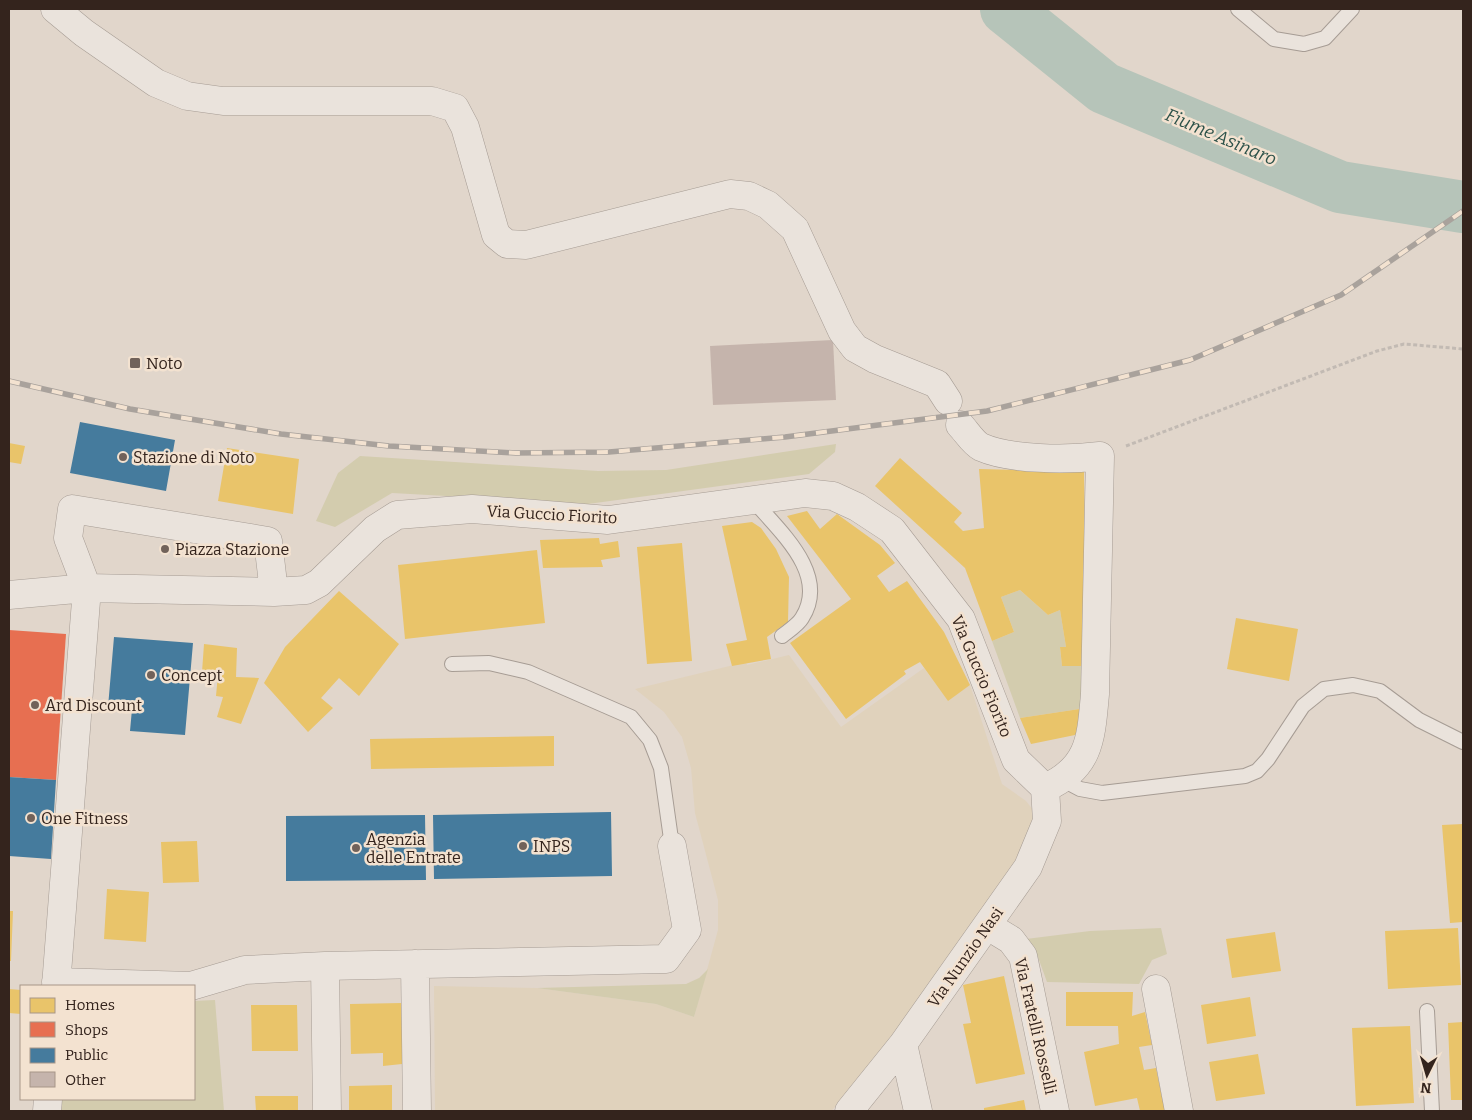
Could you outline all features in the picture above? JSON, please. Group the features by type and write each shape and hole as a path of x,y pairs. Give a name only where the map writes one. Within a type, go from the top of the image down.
{"street":[{"path":"55,9 84,33 156,83 187,96 223,101 432,101 455,108 465,127 496,235 508,244 526,246 730,194 748,196 768,205 794,229 842,330 855,348 875,359 937,384 954,413 979,446 1005,454 1077,459 1100,456 1095,694 1092,732 1079,765 1054,784"},
{"name":"Via Guccio Fiorito","path":"274,592 306,590 319,583 375,529 397,514 472,509 608,520 805,493 833,496 858,507 892,530 961,619 1016,760 1054,784"},
{"path":"9,596 87,588 274,592 268,541 72,508 68,538 87,588 56,984 124,985"},
{"name":"Via Nunzio Nasi","path":"849,1111 903,1044 1028,867 1047,821 1054,784"},
{"path":"194,985 245,970 325,966 666,958 687,930 672,846"},
{"name":"Via Fratelli Rosselli","path":"988,926 1011,940 1023,956 1055,1111"},
{"path":"415,964 417,1111"},
{"path":"325,966 327,1111"},
{"path":"1156,989 1180,1111"},
{"path":"903,1044 918,1111"}],"lane":[{"path":"1238,9 1274,39 1304,44 1325,38 1352,9"},
{"path":"753,500 803,559 812,591 802,619 782,636"},
{"path":"452,664 489,663 528,672 632,717 650,740 661,768 672,846"},
{"path":"1054,784 1102,793 1245,776 1257,771 1268,759 1303,706 1324,689 1353,685 1380,691 1419,720 1463,742"},
{"path":"1427,1011 1432,1111"}],"path":[{"path":"1100,456 1377,351 1404,344 1463,349"}],"shaded area":[{"path":"836,444 835,452 809,474 588,504 392,493 335,527 316,521 338,473 360,456 598,471 666,470"},
{"path":"1020,590 1048,615 1060,610 1066,647 1060,648 1062,666 1087,666 1086,708 1020,718 992,641 1014,632 1001,597"},
{"path":"789,655 841,727 924,668 948,700 970,685 1002,784 1026,801 1034,811 1032,828 1009,876 962,946 846,1096 831,1111 435,1111 434,986 537,988 656,1004 694,1017 718,930 718,900 695,813 691,768 682,737 664,712 635,689 746,662 747,665"},
{"path":"1161,928 1167,954 1152,960 1139,984 1047,982 1035,949 1026,939 1090,931"},
{"path":"708,969 694,1017 656,1004 537,988 686,984 699,978"},
{"path":"215,1000 224,1111 59,1111 60,1100 195,1100 195,1001"}],"building: Homes":[{"path":"9,443 25,446 21,464 9,462"},
{"path":"227,448 299,459 293,514 218,501"},
{"path":"900,458 962,513 954,522 963,531 984,528 979,469 1084,472 1087,666 1062,666 1060,647 1066,647 1060,610 1048,615 1020,590 1001,597 1014,632 992,641 965,568 875,486"},
{"path":"807,511 820,529 837,514 880,545 895,563 877,576 889,592 907,581 944,632 970,685 948,701 920,662 904,671 906,674 846,719 790,643 851,599 787,516"},
{"path":"752,522 761,528 776,549 789,577 788,622 767,637 771,659 732,666 726,644 747,640 722,526"},
{"path":"599,538 600,544 618,541 620,557 601,560 603,567 543,568 540,540"},
{"path":"682,543 692,661 647,664 637,547"},
{"path":"537,550 545,623 405,639 398,565"},
{"path":"339,591 399,644 359,696 339,678 321,698 333,708 308,732 264,683 285,647"},
{"path":"1236,618 1298,629 1289,681 1227,669"},
{"path":"204,644 237,648 236,677 259,678 241,724 217,717 223,697 216,696 218,674 202,672"},
{"path":"1086,708 1085,723 1075,735 1031,744 1020,718"},
{"path":"554,736 554,766 371,769 370,739"},
{"path":"1463,824 1463,922 1450,923 1442,825"},
{"path":"197,841 199,882 163,883 161,842"},
{"path":"107,889 149,892 146,942 104,939"},
{"path":"9,911 13,911 11,961 9,961"},
{"path":"1458,928 1461,985 1388,989 1385,931"},
{"path":"1275,932 1281,971 1232,978 1226,939"},
{"path":"1004,976 1025,1074 976,1084 963,1024 971,1023 963,985"},
{"path":"9,989 20,990 20,1014 9,1013"},
{"path":"1066,992 1133,992 1132,1016 1145,1012 1152,1045 1139,1047 1144,1070 1156,1068 1165,1111 1140,1111 1137,1098 1095,1106 1084,1052 1119,1044 1118,1026 1066,1026"},
{"path":"1250,997 1256,1036 1207,1044 1201,1005"},
{"path":"402,1003 402,1064 383,1066 383,1053 351,1054 350,1004"},
{"path":"251,1005 297,1005 298,1051 252,1051"},
{"path":"1463,1022 1463,1100 1451,1100 1448,1023"},
{"path":"1410,1026 1414,1103 1356,1106 1352,1028"},
{"path":"1258,1054 1265,1094 1216,1101 1209,1062"},
{"path":"392,1085 392,1111 349,1111 349,1086"},
{"path":"255,1096 298,1096 298,1111 256,1111"},
{"path":"1024,1100 1026,1111 984,1111 984,1108"}],"building: Shops":[{"name":"Ard Discount","path":"9,630 66,634 56,780 9,777"}],"building: Public":[{"name":"Stazione di Noto","path":"80,422 175,440 166,491 70,473"},
{"name":"Concept","path":"114,637 193,643 185,735 130,731 132,709 108,707"},
{"name":"One Fitness","path":"9,777 56,780 51,859 9,856"},
{"name":"INPS","path":"611,812 612,876 434,879 433,815"},
{"name":"Agenzia delle Entrate","path":"425,815 426,880 286,881 286,816"}],"building: Other":[{"path":"833,340 836,400 713,405 710,346"}],"waterway":[{"name":"Fiume Asinaro","path":"1006,9 1104,88 1340,187 1463,207"}],"railway":[{"path":"9,381 130,409 281,434 389,446 516,453 609,452 785,437 987,411 1190,360 1341,295 1463,211"}],"place":[{"name":"Noto","path":"135,363"},
{"name":"Stazione di Noto","path":"123,457"},
{"name":"Piazza Stazione","path":"165,549"},
{"name":"Concept","path":"151,675"},
{"name":"Ard Discount","path":"35,705"},
{"name":"One Fitness","path":"31,818"},
{"name":"INPS","path":"523,846"},
{"name":"Agenzia delle Entrate","path":"356,848"}]}
